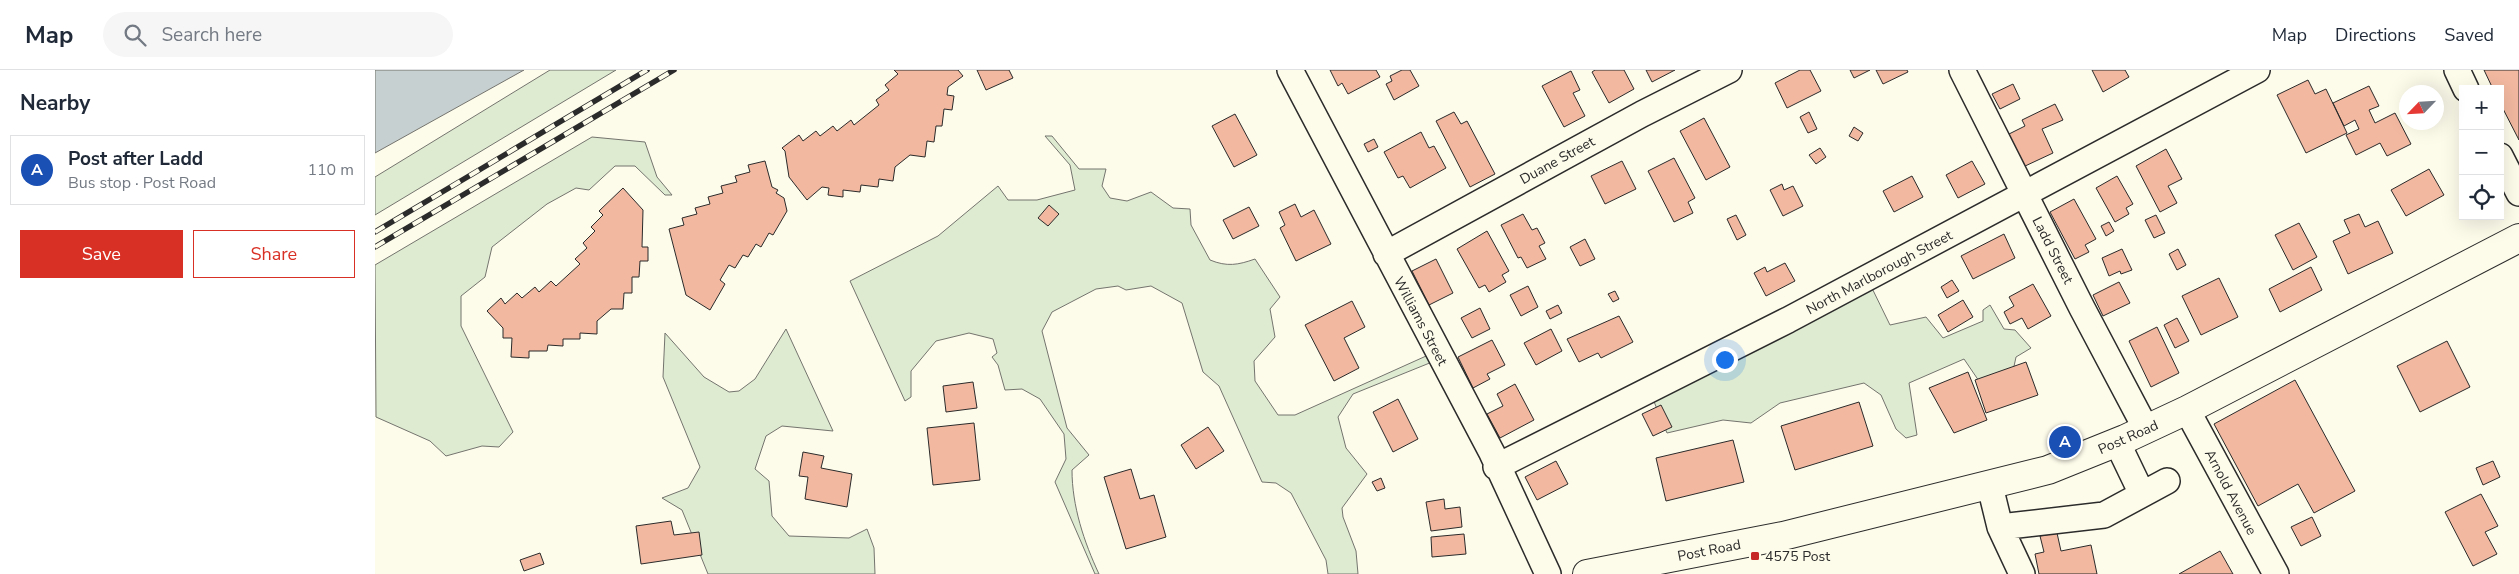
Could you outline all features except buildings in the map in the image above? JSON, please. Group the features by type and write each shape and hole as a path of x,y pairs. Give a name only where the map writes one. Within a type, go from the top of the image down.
{"main road":[{"name":"Post Road","path":"1587,574 1783,536 1990,486 2048,470 2117,442 2187,410 2519,238"}],"street":[{"name":"Williams Street","path":"1289,70 1491,453 1496,467 1549,574"},
{"name":"Duane Street","path":"1386,254 1642,114 1729,70"},
{"name":"Ladd Street","path":"1962,70 2146,429"},
{"name":"North Marlborough Street","path":"1496,467 1788,320 2257,70"},
{"path":"2457,70 2464,85"},
{"path":"2504,164 2519,193"},
{"name":"Arnold Avenue","path":"2187,410 2276,574"},
{"path":"2117,442 2142,494"},
{"path":"2000,527 2103,515 2167,481"},
{"path":"1990,486 2000,527 2022,574"}],"green space":[{"path":"550,70 616,70 375,215 375,177"},
{"path":"1045,136 1052,136 1079,169 1106,169 1102,186 1110,198 1127,201 1151,192 1173,208 1190,209 1191,225 1210,260 1222,264 1233,264 1255,259 1280,297 1270,309 1275,337 1254,361 1255,381 1278,415 1295,415 1435,352 1437,360 1353,394 1338,417 1346,448 1367,474 1342,508 1343,517 1356,551 1358,574 1328,574 1326,560 1291,493 1276,483 1262,482 1219,386 1203,372 1182,303 1151,286 1126,290 1118,286 1096,289 1052,312 1042,331 1067,428 1089,455 1072,470 1074,497 1088,549 1099,574 1095,574 1055,482 1066,459 1064,434 1040,399 1022,389 1005,390 998,365 992,357 997,353 993,339 969,333 936,341 911,371 911,397 905,401 850,281 938,236 998,186 1008,200 1037,200 1075,190 1070,165"},
{"path":"592,137 645,142 657,177 672,195 665,195 635,166 615,166 589,190 576,188 547,204 492,247 485,277 461,296 461,326 513,432 499,447 482,446 446,456 430,441 376,417 375,265"},
{"path":"1868,280 1890,325 1926,317 1943,338 1983,321 1983,310 1990,305 2004,329 2015,330 2031,348 2016,357 2013,371 1981,384 1964,359 1909,383 1917,435 1906,438 1896,429 1881,395 1864,383 1780,403 1751,423 1723,420 1667,433 1650,392"},
{"path":"786,329 833,431 782,426 766,436 755,469 769,481 772,516 789,536 849,538 867,529 874,548 875,574 708,574 682,510 662,498 688,488 700,467 663,377 665,333 704,377 729,392 739,391 755,379"}],"shaded area":[{"path":"375,70 524,70 375,153"}],"railway":[{"path":"375,232 647,70"},
{"path":"375,247 674,70"}],"place":[{"name":"Post after Ladd","path":"2065,442"},
{"name":"4575 Post","path":"1755,556"}]}
